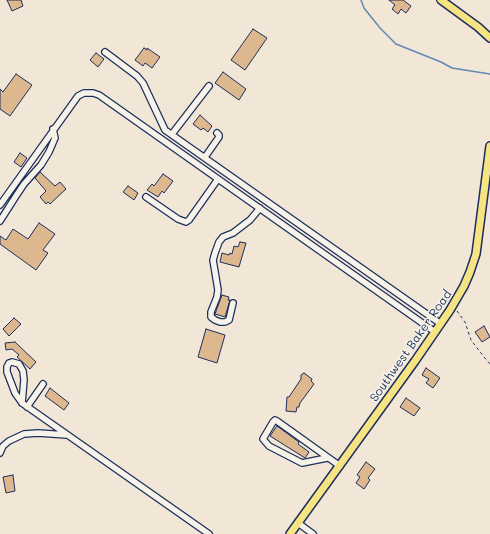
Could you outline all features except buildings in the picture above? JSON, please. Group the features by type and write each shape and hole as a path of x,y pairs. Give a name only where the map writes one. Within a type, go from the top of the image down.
{"main road":[{"path":"441,0 478,26 490,38"},
{"name":"Southwest Baker Road","path":"290,534 441,324 452,308 468,279 476,254 490,146"}],"street":[{"path":"105,52 137,76 143,83 166,130 441,324"},
{"path":"172,134 209,86"},
{"path":"0,205 78,96 84,93 99,95 435,332"},
{"path":"0,222 20,190 41,165 49,152 55,138 54,129"},
{"path":"205,157 219,137 217,133"},
{"path":"146,197 178,219 186,222 189,220 218,179"},
{"path":"233,303 229,320 220,322 211,317 211,312 218,290 213,260 214,254 223,237 233,233 250,220 260,208"},
{"path":"24,405 23,371 19,364 12,362 9,363 7,372 15,393 24,405 209,534"},
{"path":"24,405 43,384"},
{"path":"327,458 302,463 269,446 262,439 275,420 340,466"},
{"path":"0,453 3,446 9,441 24,434 38,433 68,435"},
{"path":"298,523 314,534"}],"path":[{"path":"452,308 461,315 471,340 490,364"}],"waterway":[{"path":"361,0 364,8 380,28 396,44 452,68 490,74"}]}
